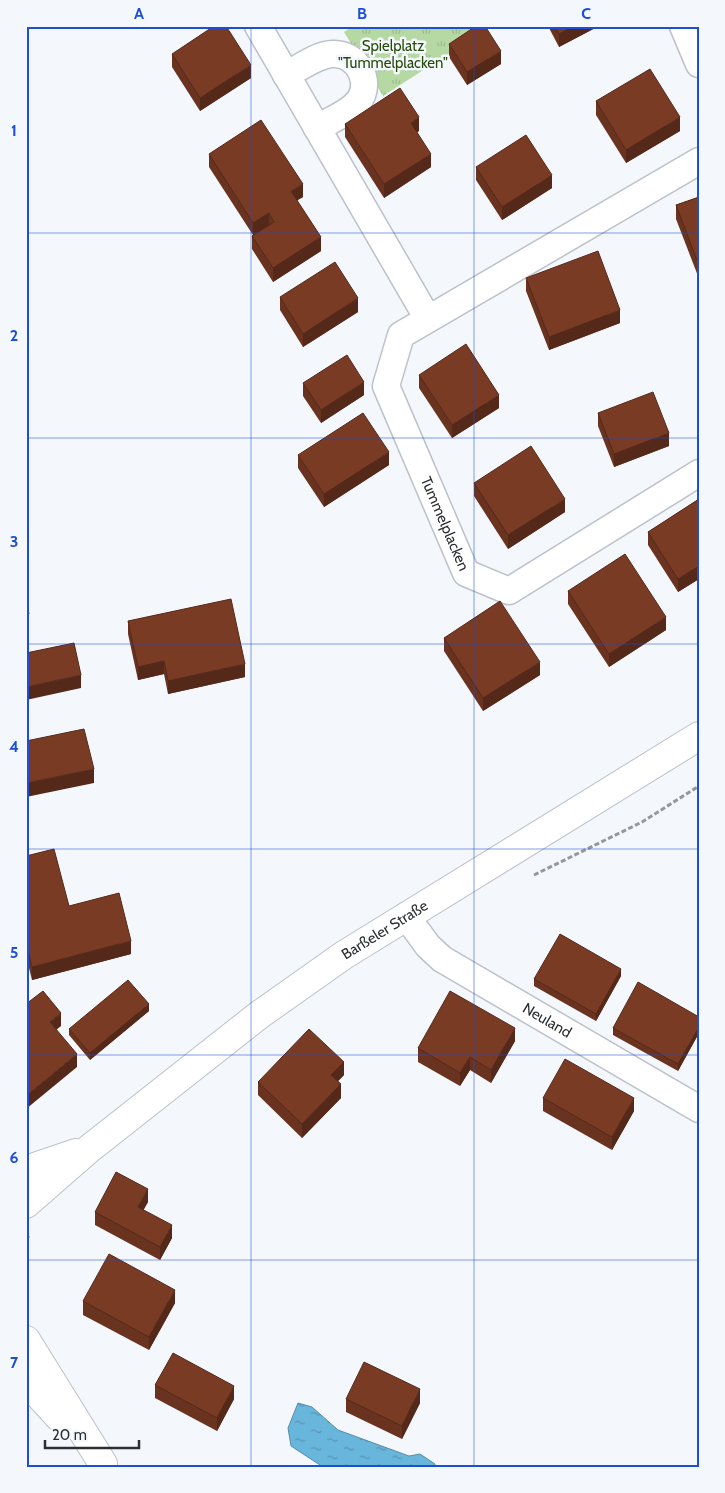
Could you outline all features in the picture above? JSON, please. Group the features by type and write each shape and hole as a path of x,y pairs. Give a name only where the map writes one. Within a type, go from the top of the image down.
{"main road":[{"name":"Barßeler Straße","path":"26,1204 89,1149 281,1000 344,955 699,736"},
{"name":"Barßeler Straße","path":"26,1170 89,1149"},
{"path":"26,1340 104,1466"},
{"path":"26,1381 104,1466"}],"street":[{"path":"258,26 428,319"},
{"path":"683,26 699,64"},
{"path":"286,76 320,57 330,54 340,54 349,57 362,71 364,90 360,99 354,106 317,128"},
{"name":"Tummelplacken","path":"699,160 401,335 386,386 466,573 509,591 699,473"},
{"name":"Neuland","path":"406,916 428,946 442,959 699,1109"}],"path":[{"path":"534,876 642,822 699,786"}],"green space":[{"name":"Spielplatz \"Tummelplacken\"","path":"353,26 477,26 481,33 383,96 344,32"}],"water":[{"path":"298,1403 312,1407 338,1430 409,1456 420,1454 435,1464 435,1467 323,1467 291,1446 288,1428"}],"building":[{"path":"214,26 226,26 251,65 200,98 172,54"},
{"path":"476,26 485,26 501,51 467,72 449,44"},
{"path":"555,26 574,26 559,34"},
{"path":"650,69 680,117 626,150 596,101"},
{"path":"400,88 419,117 411,123 431,154 384,184 345,124"},
{"path":"261,120 303,184 291,191 321,237 273,268 252,236 274,222 269,213 253,223 209,154"},
{"path":"526,135 552,175 502,207 476,167"},
{"path":"699,197 699,263 698,263 676,205"},
{"path":"598,251 620,310 549,337 526,278"},
{"path":"335,262 358,298 303,334 280,297"},
{"path":"466,344 499,395 452,425 419,375"},
{"path":"347,355 364,382 321,410 303,383"},
{"path":"653,392 669,433 614,454 598,413"},
{"path":"363,413 389,452 324,494 298,455"},
{"path":"531,446 565,499 508,535 474,483"},
{"path":"699,499 699,566 678,579 648,532"},
{"path":"625,554 666,617 609,654 568,591"},
{"path":"231,599 245,664 168,681 164,661 138,667 128,621"},
{"path":"26,601 29,614 26,614"},
{"path":"500,601 540,662 483,698 444,638"},
{"path":"74,643 81,675 26,687 26,653"},
{"path":"84,729 94,769 26,783 26,741"},
{"path":"54,849 69,906 119,893 131,941 32,967 26,943 26,856"},
{"path":"560,934 621,969 596,1014 534,979"},
{"path":"128,980 149,1004 90,1053 69,1029"},
{"path":"638,982 699,1017 699,1027 678,1064 613,1028"},
{"path":"43,991 61,1013 50,1022 77,1054 26,1096 26,1004"},
{"path":"450,991 515,1028 491,1070 470,1057 460,1073 418,1048"},
{"path":"309,1029 344,1062 331,1075 341,1084 302,1124 258,1082"},
{"path":"565,1059 634,1098 612,1137 543,1098"},
{"path":"116,1172 148,1189 138,1207 172,1225 160,1247 95,1212"},
{"path":"109,1254 175,1290 149,1337 83,1301"},
{"path":"173,1353 234,1386 217,1418 155,1385"},
{"path":"364,1362 420,1389 402,1426 346,1399"}]}
